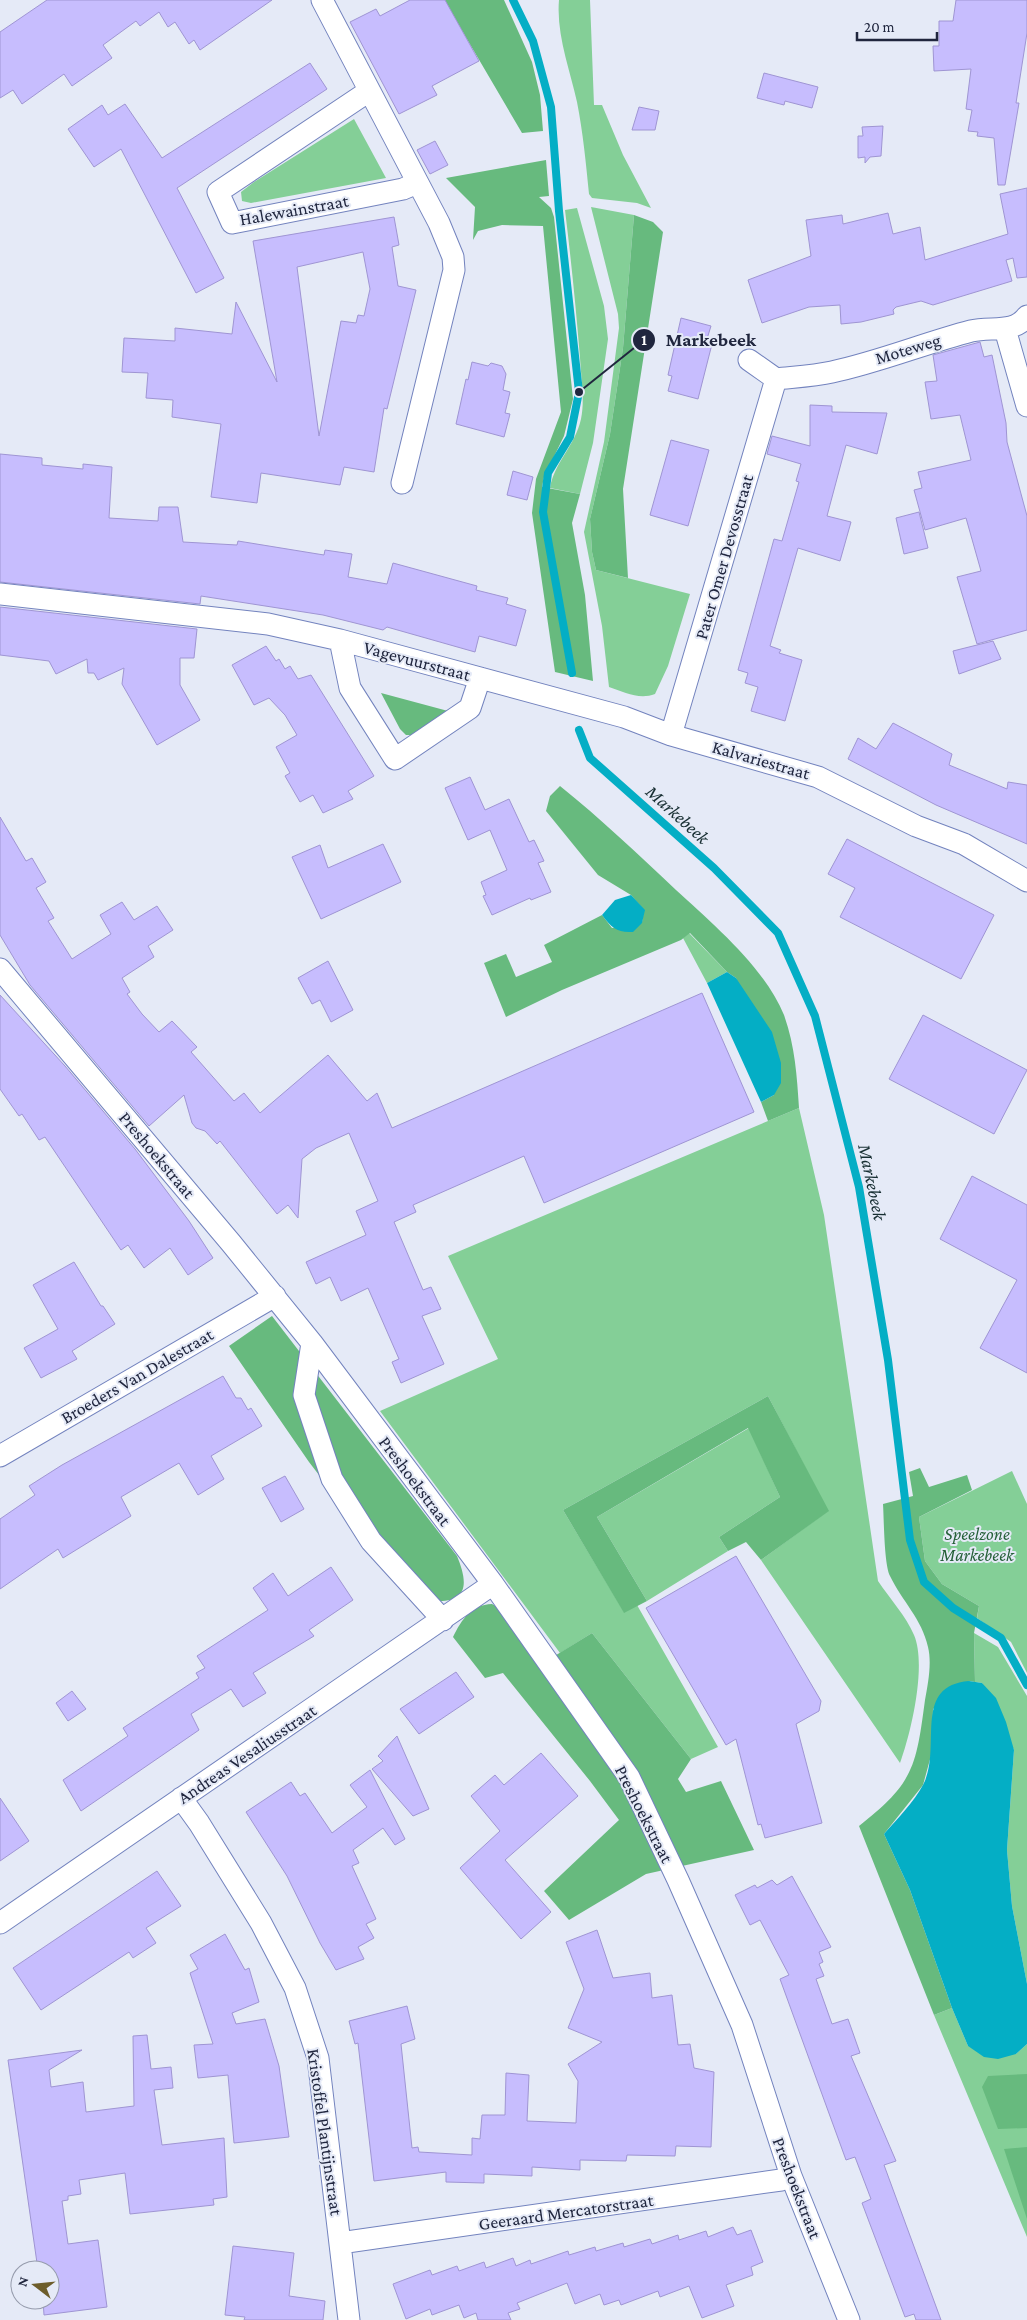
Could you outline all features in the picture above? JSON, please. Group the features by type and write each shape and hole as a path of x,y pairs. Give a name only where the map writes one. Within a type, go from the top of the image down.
{"street":[{"path":"322,0 439,223 453,257 454,270 402,483"},
{"name":"Halewainstraat","path":"369,91 218,192 232,223 403,189 417,182"},
{"name":"Moteweg","path":"776,379 833,372 971,331 1005,329 1022,324 1027,316"},
{"path":"1005,329 1027,406"},
{"path":"749,360 776,379"},
{"name":"Pater Omer Devosstraat","path":"671,735 776,379"},
{"name":"Vagevuurstraat","path":"0,594 268,624 340,640 480,678 470,708 395,759 350,688 340,640"},
{"name":"Kalvariestraat","path":"480,678 624,716 671,735 818,777 916,826 964,844 1027,881"},
{"name":"Preshoekstraat","path":"0,968 275,1296 493,1584 629,1777 678,1880 742,2025 790,2176 850,2320"},
{"name":"Broeders Van Dalestraat","path":"0,1456 275,1296"},
{"path":"312,1344 304,1395 332,1479 371,1541 410,1587 443,1620"},
{"name":"Andreas Vesaliusstraat","path":"0,1923 493,1584"},
{"name":"Kristoffel Plantijnstraat","path":"181,1798 199,1823 261,1923 295,1988 318,2058 349,2320"},
{"name":"Geeraard Mercatorstraat","path":"340,2243 781,2180 790,2176"}],"green space":[{"path":"444,0 504,0 532,62 540,95 543,131 522,133"},
{"path":"559,0 590,0 594,105 602,105 623,155 651,208 637,203 592,198 589,194 577,102 564,52"},
{"path":"354,119 386,178 251,203 242,201 241,192 254,182"},
{"path":"546,160 549,196 539,197 551,208 554,217 573,399 564,436 544,477 542,487 580,494 572,523 585,595 593,681 555,672 532,513 536,479 561,412 543,226 502,225 478,231 473,240 475,207 446,178"},
{"path":"591,207 634,215 623,348 610,434 590,519 592,552 596,570 690,594 668,666 655,694 649,696 632,695 609,687 602,626 584,532 604,442 619,328 618,314"},
{"path":"577,208 604,306 608,339 593,443 580,494 550,488 556,470 578,429 583,404 565,210"},
{"path":"634,215 653,222 663,232 623,489 628,578 596,570 592,552 590,519 610,434 623,348"},
{"path":"381,693 448,711 413,735 406,735 400,729"},
{"path":"560,786 619,837 721,932 764,980 784,1015 788,1027 795,1061 799,1108 768,1121 761,1102 774,1095 736,978 727,972 690,933 681,940 562,990 506,1017 484,963 506,954 516,977 552,962 544,945 602,915 612,928 642,922 644,910 631,895 598,875 546,811 550,796"},
{"path":"689,933 727,972 707,983 683,938"},
{"path":"799,1108 824,1215 878,1581 907,1621 918,1648 919,1663 916,1699 909,1735 900,1763 761,1560 828,1511 768,1396 563,1510 624,1612 637,1605 718,1747 691,1759 592,1633 560,1653 380,1411 498,1359 448,1256"},
{"path":"272,1316 457,1556 464,1580 461,1593 457,1597 439,1601 355,1522 309,1462 229,1346"},
{"path":"768,1396 829,1511 761,1560 746,1542 728,1551 719,1537 780,1497 748,1428 597,1517 647,1601 624,1613 563,1510"},
{"path":"749,1428 780,1497 719,1537 728,1551 647,1601 597,1517"},
{"path":"920,1468 929,1487 967,1475 972,1490 919,1517 925,1561 942,1584 979,1606 974,1633 975,1682 969,1681 933,1709 932,1752 923,1785 884,1834 910,1890 952,2008 934,2015 859,1826 891,1798 902,1785 915,1758 919,1742 930,1667 929,1653 925,1637 917,1619 895,1585 888,1570 885,1552 883,1504 913,1496 909,1472"},
{"name":"Speelzone Markebeek","path":"1012,1471 1027,1504 1027,1673 1011,1642 977,1618 979,1606 942,1584 925,1561 919,1517"},
{"path":"492,1604 502,1610 540,1665 592,1633 691,1759 678,1779 686,1792 721,1781 754,1850 646,1874 569,1920 544,1891 619,1820 503,1673 485,1678 453,1637 468,1614 478,1607"},
{"path":"974,1633 998,1647 1027,1696 1027,1984 1012,1906 1007,1850 1014,1750 982,1683 975,1682"},
{"path":"952,2008 968,2046 1016,2054 1027,2044 1027,2237 934,2015"},
{"path":"1027,2074 1027,2128 998,2129 982,2087 988,2076"},
{"path":"1027,2147 1027,2219 1004,2149"}],"water":[{"path":"631,895 645,910 642,923 633,932 623,932 612,926 602,915 615,900"},
{"path":"727,972 736,978 772,1032 781,1063 781,1083 774,1095 761,1102 707,983"},
{"path":"969,1681 982,1683 996,1698 1006,1722 1014,1750 1007,1850 1012,1906 1027,1984 1027,2044 1016,2054 998,2059 984,2057 968,2046 952,2008 910,1890 884,1834 910,1804 923,1785 928,1770 934,1706 940,1694 951,1685"}],"building":[{"path":"47,0 272,0 200,50 194,40 189,44 175,22 168,27 159,12 140,26 136,21 103,45 112,58 72,86 64,74 22,104 13,90 0,98 0,32"},
{"path":"410,0 445,0 479,61 432,86 437,95 399,114 350,22 376,9 380,16"},
{"path":"956,0 1027,0 1027,33 1016,103 1019,103 1005,185 998,185 994,138 977,136 978,132 968,131 972,110 966,109 971,69 934,71 933,46 939,46 939,21 953,21"},
{"path":"310,63 327,89 177,188 224,278 196,293 121,149 94,167 68,129 102,105 108,115 125,104 162,158"},
{"path":"764,73 818,87 812,108 785,101 784,105 757,98"},
{"path":"639,107 659,111 655,130 632,130"},
{"path":"883,126 881,156 870,157 865,163 865,157 858,158 858,136 863,136 862,127"},
{"path":"435,141 448,165 430,174 417,150"},
{"path":"1027,188 1027,277 1017,278 1013,258 1006,260 1012,281 933,305 921,301 896,307 893,310 894,314 861,322 841,324 840,305 809,307 762,323 748,280 811,256 806,220 842,215 843,224 888,213 893,234 920,227 925,260 1008,234 1000,194"},
{"path":"394,217 399,245 392,247 398,286 416,290 387,409 384,408 374,472 344,467 340,485 261,473 257,503 211,497 221,424 172,417 173,400 146,398 148,373 122,372 124,338 175,341 175,328 232,334 236,302 277,382 253,241","holes":["363,252 370,289 364,316 358,315 356,323 341,321 319,436 297,267"]},
{"path":"681,318 711,326 706,342 712,344 698,399 668,391 672,376 668,375"},
{"path":"980,342 984,357 992,355 1006,423 1007,442 1027,516 1027,630 977,644 957,577 981,571 966,518 925,530 914,490 922,488 918,472 971,460 960,415 931,419 925,382 937,381 933,355"},
{"path":"472,362 488,366 491,363 502,366 506,374 503,390 510,392 505,413 510,414 504,437 456,424 466,379 468,380"},
{"path":"810,405 832,406 832,412 887,413 877,454 846,445 827,516 851,522 840,561 798,548 770,646 781,650 779,653 802,660 785,721 751,711 758,687 745,683 748,673 738,670 774,539 782,541 799,482 796,481 801,464 767,454 772,436 810,446"},
{"path":"671,440 709,450 688,526 650,515"},
{"path":"0,454 42,458 42,465 83,469 83,464 112,467 109,518 158,521 159,507 178,507 183,542 237,545 238,541 324,555 325,550 352,554 348,577 387,584 393,563 477,586 476,590 508,598 506,604 526,610 516,646 479,636 475,652 387,627 383,630 323,615 201,596 200,604 0,582"},
{"path":"513,471 533,477 527,500 507,495"},
{"path":"919,512 928,548 904,554 896,518"},
{"path":"0,607 197,629 194,658 180,658 180,685 200,720 157,745 122,684 124,668 98,680 94,673 88,673 87,659 56,674 49,661 0,655"},
{"path":"993,641 1001,659 959,674 953,651"},
{"path":"266,646 276,661 279,659 285,669 290,666 298,679 311,675 374,776 348,791 353,799 323,813 313,795 300,802 285,776 290,773 276,747 297,735 285,715 269,698 254,705 232,665"},
{"path":"893,723 952,754 949,765 1007,789 1008,782 1027,785 1027,844 936,805 848,759 858,738 876,749"},
{"path":"470,777 485,810 509,799 529,842 534,840 544,861 538,863 551,892 531,900 530,898 492,915 483,896 486,895 481,882 507,870 490,830 468,840 445,788"},
{"path":"0,817 26,861 32,858 46,882 36,888 54,918 48,921 72,959 111,934 100,915 122,902 134,920 157,906 173,930 148,946 154,957 122,978 130,992 127,994 159,1032 172,1021 197,1047 191,1052 234,1101 244,1093 260,1113 328,1055 367,1101 377,1093 392,1128 702,993 754,1112 544,1203 524,1156 413,1205 416,1212 394,1222 423,1290 431,1287 441,1309 422,1316 444,1364 401,1383 392,1362 399,1359 368,1288 341,1301 330,1277 316,1284 306,1262 366,1235 356,1211 378,1201 349,1133 316,1148 302,1159 298,1218 288,1205 277,1214 220,1141 217,1144 205,1131 196,1128 192,1123 184,1095 149,1126 30,985 0,935"},
{"path":"847,839 994,915 961,979 840,917 855,888 828,874"},
{"path":"383,844 401,882 321,919 292,857 320,845 328,868"},
{"path":"328,961 353,1010 331,1022 320,1000 312,1004 298,978"},
{"path":"0,995 65,1066 135,1149 189,1221 213,1258 188,1275 170,1248 144,1268 128,1245 121,1250 45,1137 39,1140 22,1114 19,1116 0,1089"},
{"path":"923,1015 1027,1070 994,1134 889,1079"},
{"path":"972,1176 1027,1205 1027,1373 980,1348 1017,1280 940,1239"},
{"path":"74,1262 101,1306 103,1306 115,1324 72,1351 77,1359 41,1378 24,1348 58,1329 33,1285"},
{"path":"223,1376 236,1398 241,1398 248,1410 251,1408 262,1426 211,1456 224,1479 198,1495 179,1463 121,1497 131,1516 63,1558 58,1549 0,1589 0,1519 35,1495 29,1486 62,1465"},
{"path":"285,1476 304,1509 281,1522 262,1488"},
{"path":"736,1556 821,1701 819,1711 796,1724 822,1823 765,1838 761,1824 758,1825 736,1739 726,1745 646,1608"},
{"path":"331,1567 353,1600 309,1630 314,1636 253,1673 266,1693 243,1707 231,1689 191,1714 199,1730 81,1811 63,1780 128,1736 123,1728 199,1678 196,1673 205,1668 197,1656 268,1610 253,1588 273,1573 288,1596"},
{"path":"456,1672 474,1697 419,1734 400,1709"},
{"path":"72,1691 86,1709 68,1721 56,1703"},
{"path":"397,1736 429,1809 413,1816 372,1769 383,1761 378,1756"},
{"path":"541,1753 578,1796 505,1860 551,1912 521,1939 460,1868 500,1831 471,1796 495,1775 504,1785"},
{"path":"370,1770 405,1839 395,1845 383,1828 353,1850 359,1863 352,1866 376,1919 366,1924 374,1938 358,1947 364,1959 336,1970 320,1943 287,1876 246,1812 291,1782 300,1796 305,1793 332,1833 367,1807 350,1785"},
{"path":"0,1798 29,1841 0,1861"},
{"path":"157,1871 181,1906 146,1928 156,1943 133,1958 129,1952 41,2010 13,1968"},
{"path":"792,1876 831,1947 819,1952 823,1962 819,1964 824,1976 816,1979 832,2024 848,2019 860,2053 851,2056 896,2161 884,2165 941,2320 916,2320 914,2314 905,2317 862,2203 871,2199 855,2157 846,2160 780,1979 789,1975 760,1920 750,1925 735,1895 755,1885 757,1888 772,1880 777,1885"},
{"path":"597,1930 613,1978 650,1973 652,1998 672,1995 678,2045 690,2044 694,2068 714,2072 711,2147 676,2146 675,2156 627,2155 626,2161 580,2160 580,2170 532,2167 532,2176 484,2174 484,2183 446,2182 446,2172 374,2181 358,2043 355,2044 349,2021 407,2006 415,2039 401,2044 412,2148 418,2147 419,2152 472,2155 472,2138 480,2139 482,2115 505,2115 506,2073 529,2075 527,2121 576,2123 578,2081 568,2064 602,2042 568,2028 584,1989 566,1942"},
{"path":"225,1934 245,1970 249,1968 259,2002 232,2013 236,2024 265,2019 279,2066 289,2137 234,2143 228,2075 198,2078 194,2045 213,2044 190,1973 198,1969 190,1955"},
{"path":"147,2035 151,2069 171,2067 173,2088 154,2090 162,2145 224,2138 227,2197 213,2199 214,2205 130,2214 125,2173 79,2180 81,2194 68,2196 68,2200 62,2201 68,2244 98,2240 107,2307 44,2315 44,2310 60,2310 60,2260 37,2260 8,2060 82,2050 49,2070 51,2087 83,2082 86,2112 134,2106 133,2036"},
{"path":"733,2227 737,2235 751,2230 763,2262 751,2267 753,2275 726,2285 734,2306 702,2318 689,2286 660,2297 658,2291 621,2305 619,2300 604,2305 600,2294 575,2304 567,2283 517,2303 520,2309 508,2313 511,2320 478,2320 476,2313 464,2318 459,2305 432,2315 430,2309 406,2319 393,2284 430,2270 432,2275 457,2266 459,2271 484,2262 486,2268 513,2258 516,2266 530,2260 531,2264 568,2251 569,2255 595,2247 596,2251 623,2243 624,2247 650,2239 652,2244 678,2235 679,2240 706,2231 708,2237"},
{"path":"233,2246 294,2253 289,2296 325,2301 323,2320 244,2320 245,2317 225,2315"}],"waterway":[{"name":"Markebeek","path":"513,0 533,41 551,107 559,211 579,392 570,437 548,473 543,512 572,673"},
{"name":"Markebeek","path":"579,730 590,758 714,868 778,933 815,1016 859,1187 888,1360 910,1540 924,1582 953,1608 1001,1638 1027,1685"}],"place":[{"name":"Markebeek","path":"579,392"}]}
